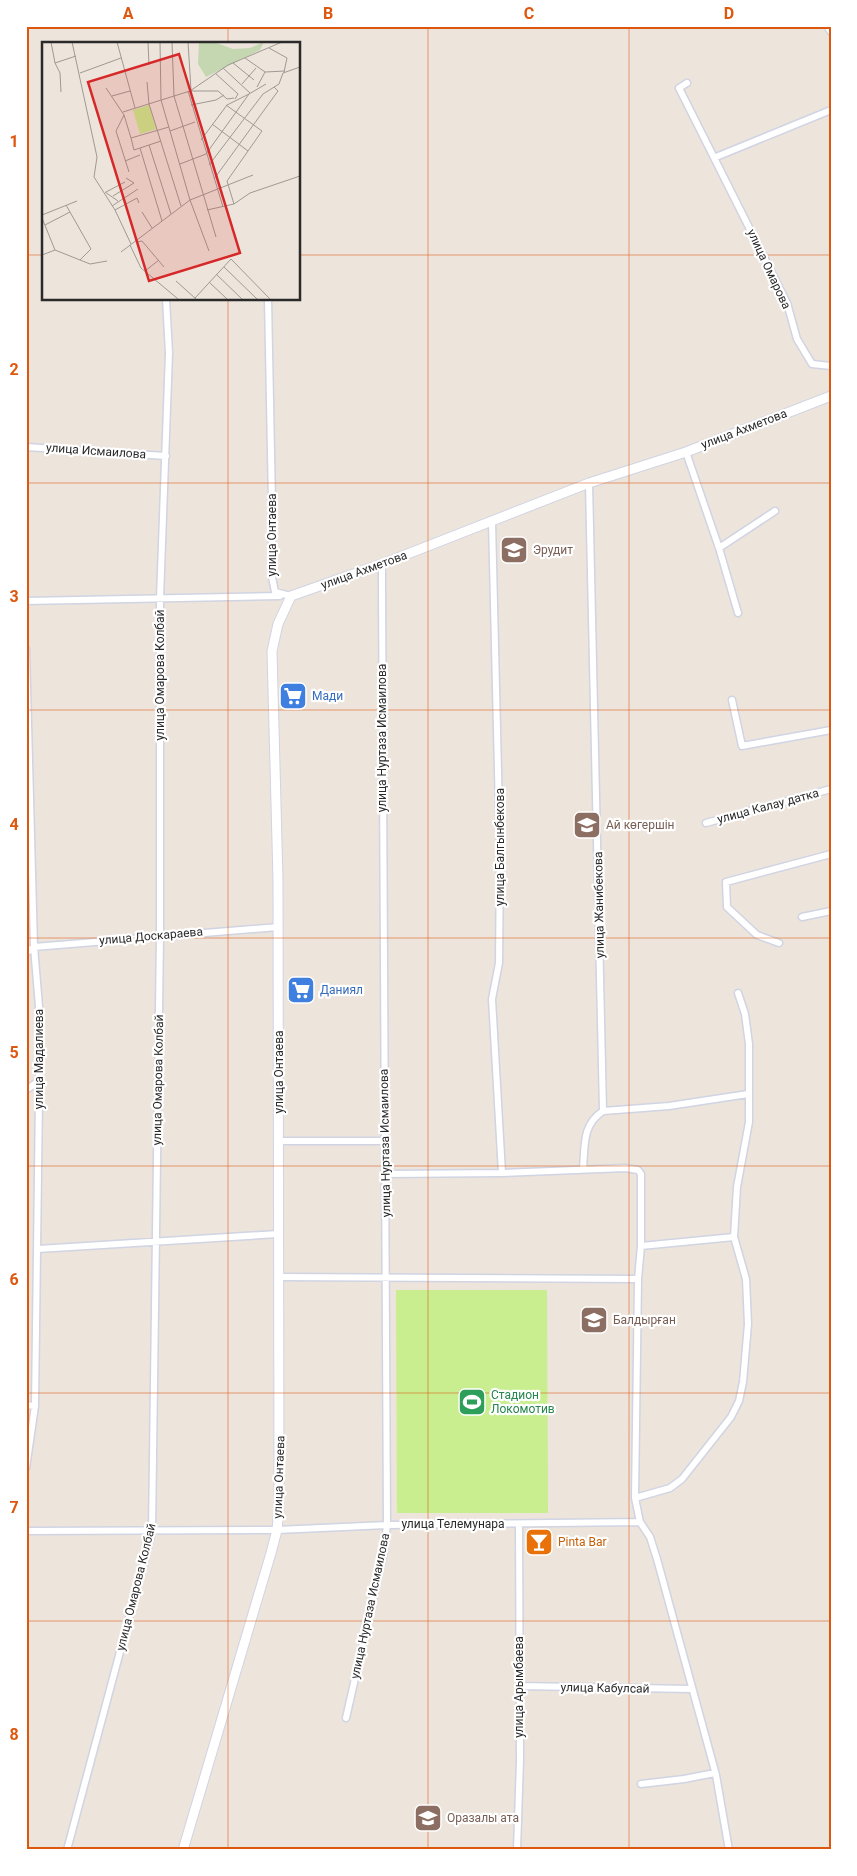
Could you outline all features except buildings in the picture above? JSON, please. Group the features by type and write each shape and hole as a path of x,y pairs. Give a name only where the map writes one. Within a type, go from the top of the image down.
{"main road":[{"name":"улица Ахметова","path":"291,596 382,564 589,483 686,452 831,396"},
{"name":"улица Онтаева","path":"183,1850 277,1530 281,1471 278,1277 278,927 272,651 278,624 291,596"}],"street":[{"path":"826,26 831,32"},
{"name":"улица Омарова","path":"687,83 679,88 716,158 787,303 797,339 812,364 831,366"},
{"path":"716,158 831,110"},
{"name":"улица Омарова Колбай","path":"67,1850 152,1532 160,935 160,598 169,353 166,300"},
{"name":"улица Онтаева","path":"268,300 272,578 275,592 291,596"},
{"name":"улица Исмаилова","path":"26,447 166,456"},
{"name":"улица Ахметова","path":"686,452 720,548 738,613"},
{"name":"улица Жанибекова","path":"589,483 603,1111"},
{"path":"720,548 775,511"},
{"name":"улица Балгынбекова","path":"492,521 500,854 499,963 492,999 502,1173"},
{"name":"улица Нуртаза Исмаилова","path":"346,1718 384,1551 387,1525 387,1174 384,1141 381,854 382,564"},
{"name":"улица Ахметова","path":"26,601 291,596"},
{"name":"улица Мадалиева","path":"26,650 28,844 40,1018 35,1406 26,1468"},
{"path":"732,700 742,746 831,730"},
{"name":"улица Калау датка","path":"706,823 831,789"},
{"path":"779,944 757,935 727,907 726,882 831,854"},
{"path":"802,917 831,911"},
{"name":"улица Доскараева","path":"34,947 160,935 278,927"},
{"path":"26,953 34,947"},
{"path":"635,1498 670,1488 682,1479 731,1417 739,1401 747,1352 748,1309 746,1279 742,1258 734,1237 737,1187 749,1122 749,1044 745,1014 738,993"},
{"path":"26,1090 40,1080"},
{"path":"583,1169 587,1127 593,1118 603,1111 669,1106 748,1094"},
{"path":"279,1141 384,1141"},
{"path":"387,1174 502,1173 583,1169 638,1170 641,1174 635,1498 640,1522 650,1537 715,1774 729,1850"},
{"path":"38,1249 156,1240 278,1234"},
{"path":"641,1246 734,1237"},
{"path":"278,1277 638,1279"},
{"path":"26,1405 35,1406"},
{"name":"улица Телемунара","path":"26,1532 277,1530 387,1525 640,1522"},
{"name":"улица Арымбаева","path":"516,1850 520,1760 519,1524"},
{"name":"улица Кабулсай","path":"519,1686 691,1689"},
{"path":"641,1784 715,1774"}],"green space":[{"name":"Стадион Локомотив","path":"396,1290 547,1290 548,1513 397,1513"}],"place":[{"name":"Эрудит","path":"514,550"},
{"name":"Мади","path":"293,696"},
{"name":"Ай көгершін","path":"587,825"},
{"name":"Даниял","path":"301,990"},
{"name":"Балдырған","path":"594,1320"},
{"name":"Стадион Локомотив","path":"472,1402"},
{"name":"Pinta Bar","path":"539,1542"},
{"name":"Оразалы ата","path":"428,1818"}]}
